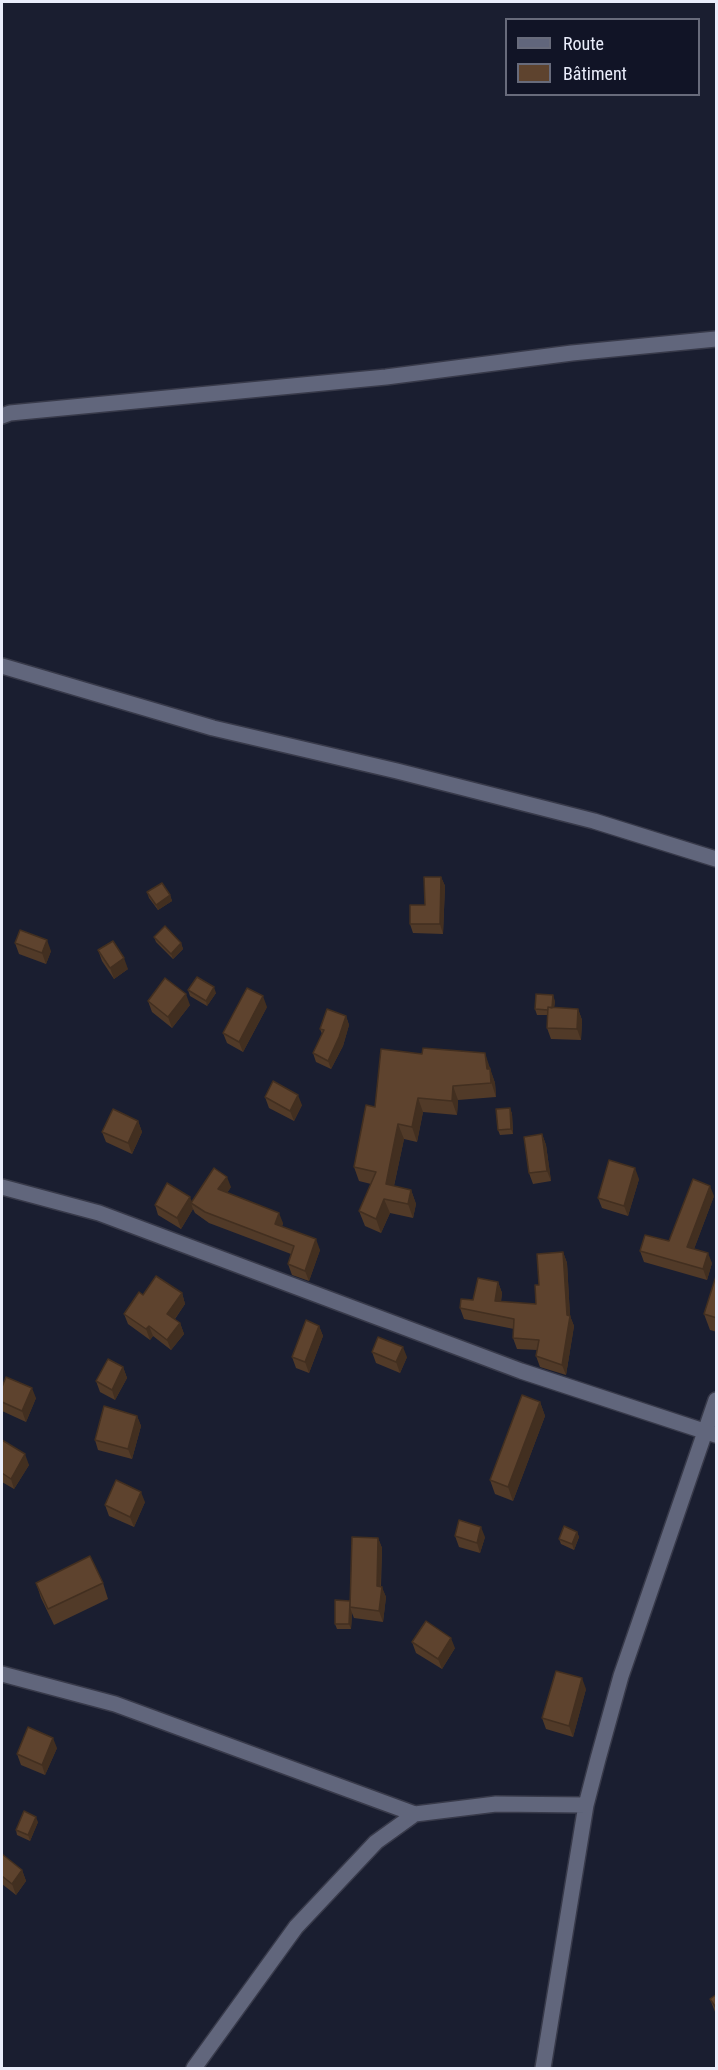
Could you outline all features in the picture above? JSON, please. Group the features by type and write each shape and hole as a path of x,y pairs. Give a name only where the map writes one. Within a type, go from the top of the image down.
{"street":[{"path":"2,416 10,413 386,377 572,353 717,339"},
{"path":"2,666 213,728 398,771 594,821 717,859"},
{"path":"2,1187 99,1213 520,1371 710,1433"},
{"path":"543,2068 586,1805 621,1676 710,1433 717,1400"},
{"path":"2,1674 115,1704 415,1815"},
{"path":"194,2068 296,1927 376,1842 415,1815 496,1804 586,1805"}],"building":[{"path":"424,877 441,877 440,924 410,924 410,905 425,905"},
{"path":"162,883 170,895 156,905 147,892"},
{"path":"165,926 181,943 171,954 154,937"},
{"path":"20,930 47,940 42,953 15,943"},
{"path":"113,941 124,958 110,968 98,950"},
{"path":"197,977 214,987 206,1001 188,990"},
{"path":"165,978 186,994 168,1017 148,1001"},
{"path":"247,988 263,996 239,1042 223,1033"},
{"path":"536,994 553,995 552,1008 535,1009"},
{"path":"548,1007 578,1009 577,1029 547,1028"},
{"path":"327,1009 346,1016 328,1061 313,1053 324,1030 320,1029"},
{"path":"423,1048 485,1053 491,1083 453,1086 452,1101 418,1098 412,1127 398,1124 386,1184 411,1190 408,1204 384,1199 376,1219 359,1211 376,1172 354,1167 366,1105 375,1107 381,1049 422,1054"},
{"path":"273,1081 298,1095 290,1111 265,1097"},
{"path":"510,1108 511,1129 498,1130 496,1109"},
{"path":"113,1109 138,1121 128,1143 102,1132"},
{"path":"542,1134 547,1171 529,1173 524,1137"},
{"path":"609,1160 635,1168 624,1206 598,1198"},
{"path":"214,1168 227,1177 218,1189 279,1213 275,1224 316,1239 305,1271 288,1264 294,1246 205,1212 191,1203"},
{"path":"693,1179 710,1186 687,1247 708,1253 703,1269 640,1251 645,1235 669,1241"},
{"path":"167,1183 190,1197 177,1218 155,1205"},
{"path":"563,1252 567,1315 570,1316 562,1365 536,1356 539,1340 513,1338 514,1319 460,1308 461,1299 473,1300 478,1278 498,1282 495,1301 536,1304 535,1285 539,1285 537,1254"},
{"path":"717,1273 717,1318 704,1314"},
{"path":"156,1276 182,1293 167,1314 180,1323 167,1340 149,1326 146,1329 124,1314 139,1292 143,1295"},
{"path":"306,1320 319,1326 305,1362 292,1357"},
{"path":"378,1337 403,1347 396,1362 372,1352"},
{"path":"108,1359 123,1367 112,1390 96,1381"},
{"path":"6,1377 32,1388 22,1411 2,1402 2,1387"},
{"path":"522,1395 540,1402 508,1487 490,1480"},
{"path":"104,1406 137,1416 128,1449 95,1440"},
{"path":"2,1440 25,1454 11,1479 2,1473"},
{"path":"116,1480 141,1492 130,1517 105,1505"},
{"path":"459,1520 481,1527 477,1543 455,1536"},
{"path":"564,1526 577,1532 572,1544 559,1539"},
{"path":"352,1537 378,1538 377,1586 382,1587 379,1611 350,1607"},
{"path":"90,1556 103,1583 48,1609 36,1583"},
{"path":"335,1600 350,1601 349,1624 335,1624"},
{"path":"426,1621 451,1638 438,1659 412,1642"},
{"path":"556,1671 582,1678 569,1726 542,1718"},
{"path":"28,1727 53,1738 42,1765 17,1754"},
{"path":"24,1811 36,1817 28,1835 16,1830"},
{"path":"2,1854 22,1870 12,1884 2,1876"},
{"path":"717,1994 717,2009 710,1999"}]}
